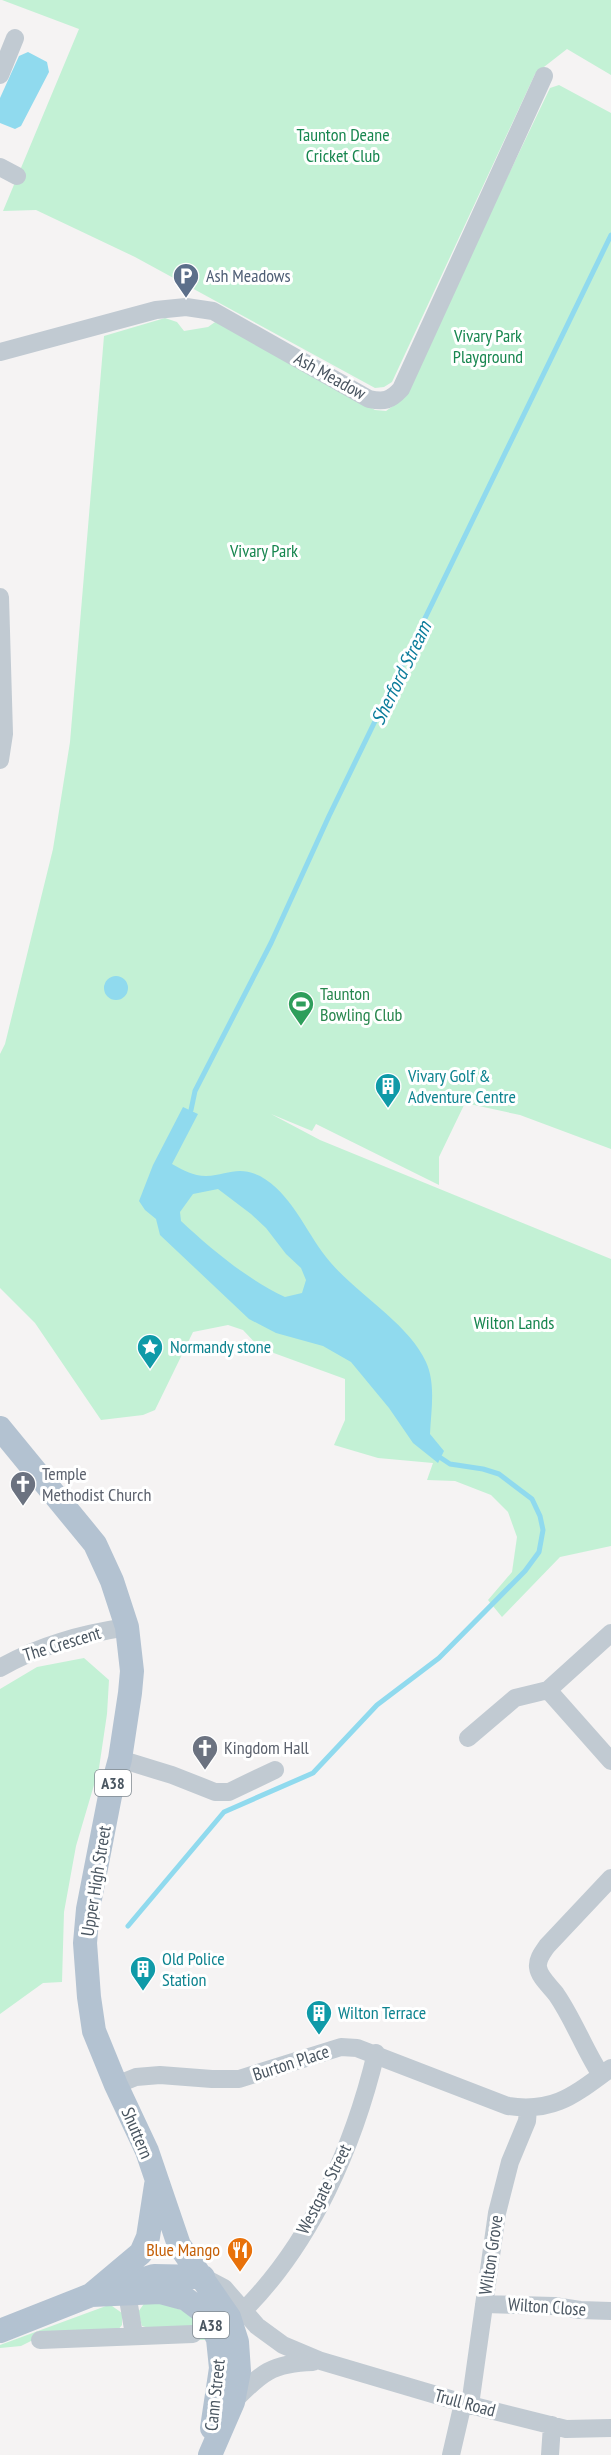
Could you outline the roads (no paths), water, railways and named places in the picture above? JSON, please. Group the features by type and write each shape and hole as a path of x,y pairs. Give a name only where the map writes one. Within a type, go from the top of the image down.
{"main road":[{"name":"Upper High Street","path":"0,1428 95,1544 112,1581 127,1627 132,1671 120,1759 110,1796 88,1908 85,1943 88,1997 94,2031 116,2085"},
{"name":"Shuttern","path":"116,2085 147,2151 156,2182"},
{"name":"A38","path":"156,2182 179,2245 229,2317 237,2342 239,2371 233,2402 209,2455"},
{"name":"A38","path":"91,2295 141,2253 148,2236 156,2182"},
{"name":"A38","path":"91,2295 154,2276 203,2277"},
{"name":"Cann Street","path":"0,2331 91,2295 160,2292 186,2299 206,2313 218,2339 221,2368 209,2455"}],"street":[{"path":"0,75 15,38"},
{"name":"Ash Meadow","path":"0,352 156,310 186,307 213,310 369,399 384,402 394,397 400,389 544,76"},
{"path":"0,167 17,176"},
{"path":"0,597 4,734 0,760"},
{"name":"The Crescent","path":"0,1668 27,1652 53,1643 127,1627"},
{"path":"468,1738 515,1698 548,1690 611,1633"},
{"path":"548,1690 611,1761"},
{"path":"120,1759 172,1775 215,1792 229,1792 275,1770"},
{"path":"528,2109 563,2102 606,2071 587,2051 576,2025 542,1977 538,1967 540,1956 547,1946 611,1878"},
{"name":"Burton Place","path":"116,2085 136,2077 160,2075 239,2079 341,2047 376,2053 475,2094 508,2106 528,2109"},
{"name":"Westgate Street","path":"244,2310 261,2292 297,2242 325,2194 350,2141 376,2053"},
{"name":"Wilton Grove","path":"452,2455 466,2404 497,2213 510,2162 527,2121 528,2109"},
{"name":"Trull Road","path":"203,2277 224,2288 257,2326 283,2346 321,2361 466,2404 566,2429 611,2428"},
{"path":"127,2293 134,2335"},
{"name":"Wilton Close","path":"484,2304 554,2306 611,2311"},
{"path":"40,2340 193,2334"},
{"name":"Trull Road","path":"233,2402 267,2370 290,2362 321,2361"},
{"path":"550,2455 552,2425"}],"water":[{"path":"28,52 47,62 49,72 21,126 15,129 0,123 0,98 19,56"},
{"path":"116,976 124,980 128,988 124,996 116,1000 108,996 104,988 108,980"},
{"path":"183,1107 198,1114 172,1164 201,1176 245,1171 260,1176 280,1192 337,1270 394,1320 418,1347 431,1379 430,1434 444,1451 438,1463 413,1443 389,1408 351,1362 323,1346 276,1333 249,1319 160,1235 156,1219 145,1210 139,1201 153,1165","holes":["218,1189 251,1214 301,1268 306,1280 302,1293 285,1297 244,1273 181,1221 180,1212 193,1194"]}],"waterway":[{"name":"Sherford Stream","path":"191,1110 195,1091 271,943 329,816 611,235"},
{"path":"128,1926 224,1812 313,1773 377,1705 439,1658 525,1571 539,1552 543,1530 540,1516 532,1499 499,1474 450,1464 441,1458"}],"place":[{"name":"Ash Meadows","path":"186,299"},
{"name":"Taunton Bowling Club","path":"301,1027"},
{"name":"Vivary Golf & Adventure Centre","path":"388,1109"},
{"name":"Normandy stone","path":"150,1370"},
{"name":"Temple Methodist Church","path":"23,1507"},
{"name":"Kingdom Hall","path":"205,1771"},
{"name":"Old Police Station","path":"143,1992"},
{"name":"Wilton Terrace","path":"319,2036"},
{"name":"Blue Mango","path":"240,2273"}],"park label":[{"name":"Taunton Deane Cricket Club","path":"343,145"},
{"name":"Vivary Park Playground","path":"488,346"},
{"name":"Vivary Park","path":"264,551"},
{"name":"Wilton Lands","path":"514,1323"}]}
